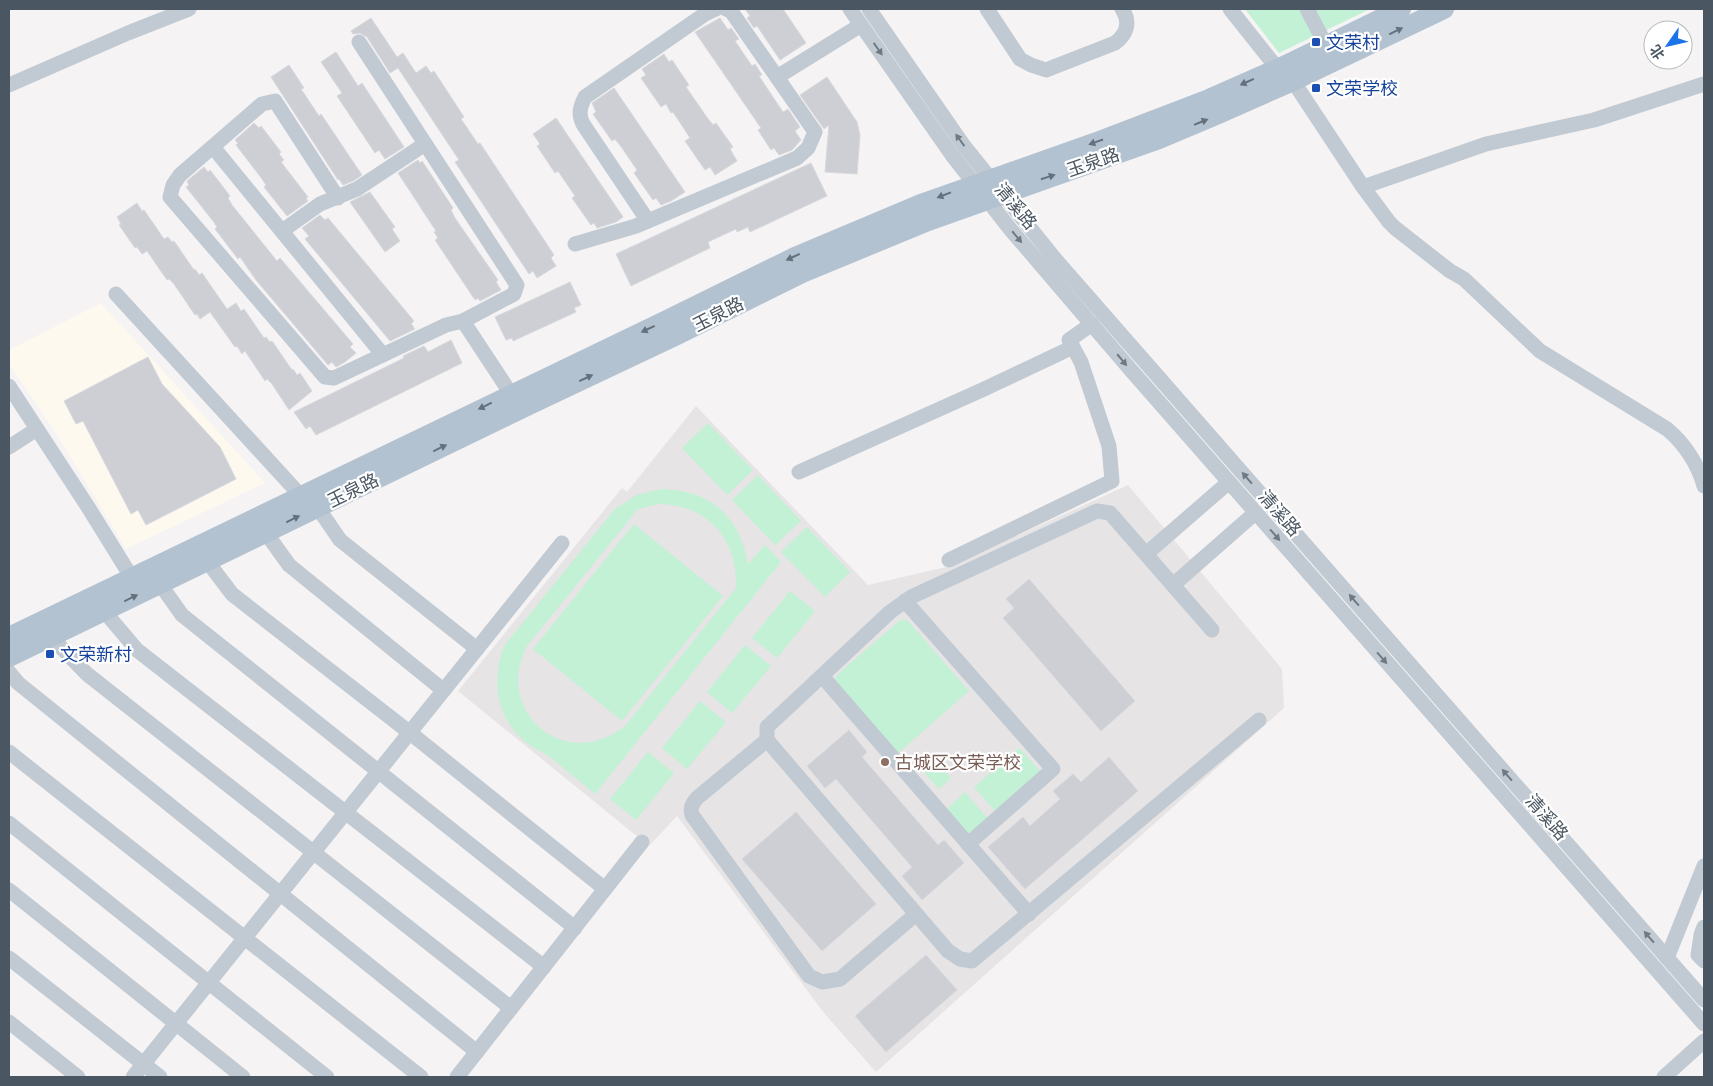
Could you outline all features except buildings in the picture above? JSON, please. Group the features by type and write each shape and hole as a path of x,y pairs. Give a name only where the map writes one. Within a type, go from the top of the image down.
{"main road":[{"name":"玉泉路","path":"9,657 802,273 988,189 1217,95 1401,9"},
{"name":"玉泉路","path":"9,637 667,320 795,256 858,229 1158,139 1293,81 1444,9"}],"street":[{"path":"9,85 128,33 189,9"},
{"path":"648,221 583,124 580,115 582,103 585,97 705,14 716,9"},
{"path":"574,244 648,221 796,158 808,148 815,132 731,10 726,9"},
{"name":"清溪路","path":"850,9 941,140 1055,259 1704,1000"},
{"path":"987,9 1020,59 1046,70 1120,38 1124,33 1127,21 1122,9"},
{"path":"1230,9 1277,68"},
{"path":"1306,9 1326,45"},
{"name":"清溪路","path":"877,11 988,189 1092,324 1704,1024"},
{"path":"778,77 861,25"},
{"path":"338,198 274,101 262,104 176,180 172,185 170,197 325,377 334,378 446,325 463,321 514,294 517,285 358,42"},
{"path":"1293,81 1363,187 1396,228 1450,271 1464,279 1540,351 1652,419 1676,437 1698,468 1704,486"},
{"path":"1363,187 1486,144 1594,120 1704,84"},
{"path":"282,231 320,204 357,189 425,144"},
{"path":"213,147 383,355"},
{"path":"116,294 301,496"},
{"path":"463,321 511,394"},
{"path":"949,560 1112,480 1110,446 1081,362 1069,340 1092,324"},
{"path":"799,472 1073,347"},
{"path":"9,386 132,578"},
{"path":"9,447 37,429"},
{"path":"1146,554 1229,482"},
{"path":"318,508 340,540 477,649"},
{"path":"1212,630 1110,513 1097,511 905,601 890,612 767,727 767,740 953,956 972,961 1259,720"},
{"path":"1173,585 1255,512"},
{"path":"266,533 289,565 443,690"},
{"path":"133,1077 562,542"},
{"path":"207,561 232,594 409,732 605,889"},
{"path":"160,584 182,615 575,928"},
{"path":"905,601 1053,769 968,844"},
{"path":"104,611 137,650 544,967"},
{"path":"51,637 87,674 511,1008"},
{"path":"9,672 18,683 477,1052"},
{"path":"822,676 1029,914"},
{"path":"767,740 697,798 691,811 698,824 809,976 822,982 840,979 916,914"},
{"path":"9,752 421,1077"},
{"path":"9,823 326,1077"},
{"path":"457,1077 642,842"},
{"path":"1668,958 1704,866"},
{"path":"9,890 243,1077"},
{"path":"1704,927 1700,935 1698,955 1704,961"},
{"path":"9,958 160,1077"},
{"path":"9,1022 78,1077"},
{"path":"1664,1077 1704,1041"}],"shaded area":[{"path":"101,303 265,483 126,549 59,438 9,364 9,350"},
{"name":"古城区文荣学校","path":"696,406 868,585 951,566 1128,485 1282,669 1284,708 876,1072 824,1013 677,816 649,846 458,691 622,488 627,492"}],"green space":[{"path":"1245,9 1370,9 1279,53"},
{"path":"708,423 753,470 727,495 682,448"},
{"path":"758,475 801,521 775,545 732,500"},
{"path":"662,489 695,495 709,501 730,520 744,547 748,564 765,545 781,562 595,794 517,733 509,723 499,699 498,673 504,646 614,510 636,495","holes":["659,504 676,506 692,511 705,518 717,528 732,554 736,588 625,726 602,739 580,743 559,739 541,729 528,713 520,693 519,671 527,646 638,509"]},
{"path":"634,524 723,596 622,721 533,649"},
{"path":"807,527 850,572 825,597 781,552"},
{"path":"790,591 815,611 777,658 752,638"},
{"path":"903,619 909,622 969,691 897,754 835,680 837,675"},
{"path":"745,645 771,666 732,713 707,692"},
{"path":"700,701 726,722 687,769 662,748"},
{"path":"1019,748 1041,772 995,811 974,787"},
{"path":"927,751 951,778 939,789 915,762"},
{"path":"648,752 674,773 636,820 610,799"},
{"path":"965,792 989,820 969,837 946,810"}],"place":[{"name":"文荣村","path":"1316,42"},
{"name":"文荣学校","path":"1316,88"},
{"name":"文荣新村","path":"50,654"},
{"name":"古城区文荣学校","path":"885,762"}]}
